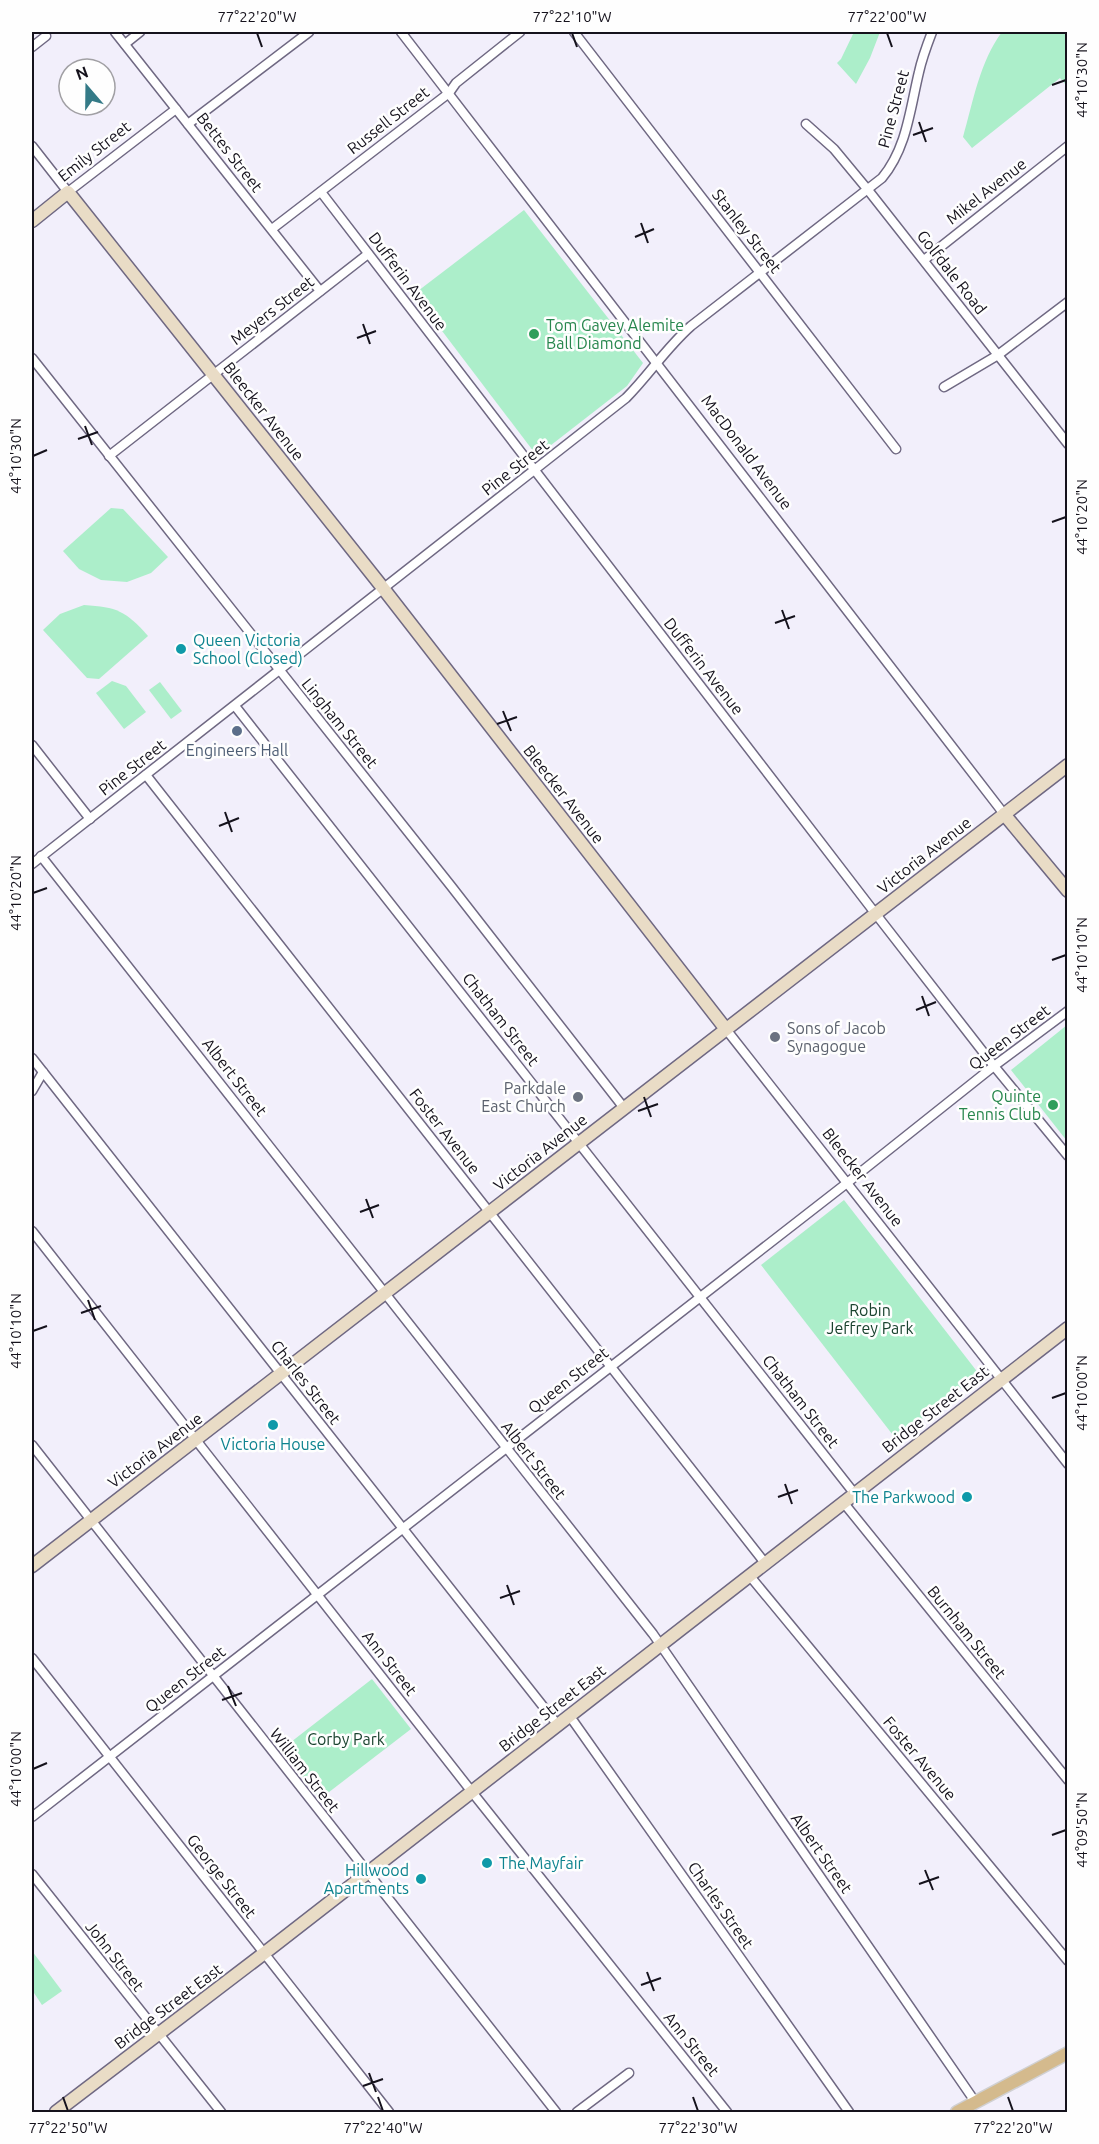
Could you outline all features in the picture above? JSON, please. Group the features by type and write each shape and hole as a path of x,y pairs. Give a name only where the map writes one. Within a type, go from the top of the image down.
{"main road":[{"path":"957,2112 1068,2052"}],"street":[{"name":"Bettes Street","path":"115,32 320,291"},
{"path":"125,44 140,32"},
{"path":"188,124 309,32"},
{"name":"MacDonald Avenue","path":"401,32 1004,814 1068,891"},
{"name":"Russell Street","path":"272,229 449,93 456,83 520,32"},
{"name":"Stanley Street","path":"574,32 896,449"},
{"name":"Pine Street","path":"32,864 626,398 640,384 669,346 691,326 868,190 891,166 899,153 919,70 933,32"},
{"path":"32,47 46,36"},
{"name":"Emily Street","path":"32,221 176,109"},
{"name":"Golfdale Road","path":"806,123 834,149 868,190 1068,444"},
{"name":"Bleecker Avenue","path":"32,146 384,589 1068,1464"},
{"name":"Mikel Avenue","path":"924,260 1068,146"},
{"name":"Dufferin Avenue","path":"321,192 875,913 994,1066 1068,1156"},
{"name":"Meyers Street","path":"108,456 368,254"},
{"path":"944,387 998,355 1068,302"},
{"name":"Lingham Street","path":"32,358 459,895 624,1108"},
{"name":"Chatham Street","path":"234,706 854,1493"},
{"path":"32,745 90,819"},
{"name":"Victoria Avenue","path":"32,1566 1068,765"},
{"name":"Foster Avenue","path":"146,775 765,1563"},
{"name":"Albert Street","path":"42,856 660,1645 976,2103"},
{"name":"Queen Street","path":"32,1817 994,1066 1068,1011"},
{"name":"Charles Street","path":"32,1058 557,1724"},
{"path":"32,1091 43,1072"},
{"name":"Ann Street","path":"32,1231 472,1792 727,2112"},
{"name":"Bridge Street East","path":"56,2112 264,1954 1068,1328"},
{"name":"William Street","path":"32,1445 556,2112"},
{"name":"Burnham Street","path":"843,1502 1068,1780"},
{"name":"Foster Avenue","path":"749,1575 1068,1961"},
{"name":"George Street","path":"32,1658 389,2112"},
{"name":"Charles Street","path":"569,1715 849,2112"},
{"name":"John Street","path":"32,1874 221,2112"},
{"path":"577,2112 629,2073"}],"green space":[{"path":"854,32 880,32 870,58 856,84 837,63"},
{"path":"1002,32 1067,32 1068,72 1065,74 1067,86 1060,78 972,148 963,137 983,69 994,43"},
{"path":"524,210 643,363 627,386 537,456 414,294"},
{"path":"111,508 123,509 168,557 151,573 127,582 101,580 79,569 63,551"},
{"path":"84,605 105,607 120,612 148,636 99,679 87,678 43,630 60,614"},
{"path":"112,681 126,686 146,712 124,729 96,693"},
{"path":"160,682 182,711 171,719 149,690"},
{"name":"Quinte Tennis Club","path":"1067,1025 1067,1141 1011,1070"},
{"name":"Robin Jeffrey Park","path":"844,1200 979,1374 896,1439 761,1265"},
{"name":"Corby Park","path":"372,1679 411,1729 320,1799 282,1749"},
{"path":"32,1951 62,1991 42,2005 32,1990"}],"place":[{"name":"Tom Gavey Alemite Ball Diamond","path":"534,334"},
{"name":"Queen Victoria School (Closed)","path":"181,649"},
{"name":"Engineers Hall","path":"237,731"},
{"name":"Sons of Jacob Synagogue","path":"775,1037"},
{"name":"Parkdale East Church","path":"578,1097"},
{"name":"Quinte Tennis Club","path":"1053,1105"},
{"name":"Victoria House","path":"273,1425"},
{"name":"The Parkwood","path":"967,1497"},
{"name":"The Mayfair","path":"487,1863"},
{"name":"Hillwood Apartments","path":"421,1879"}]}
